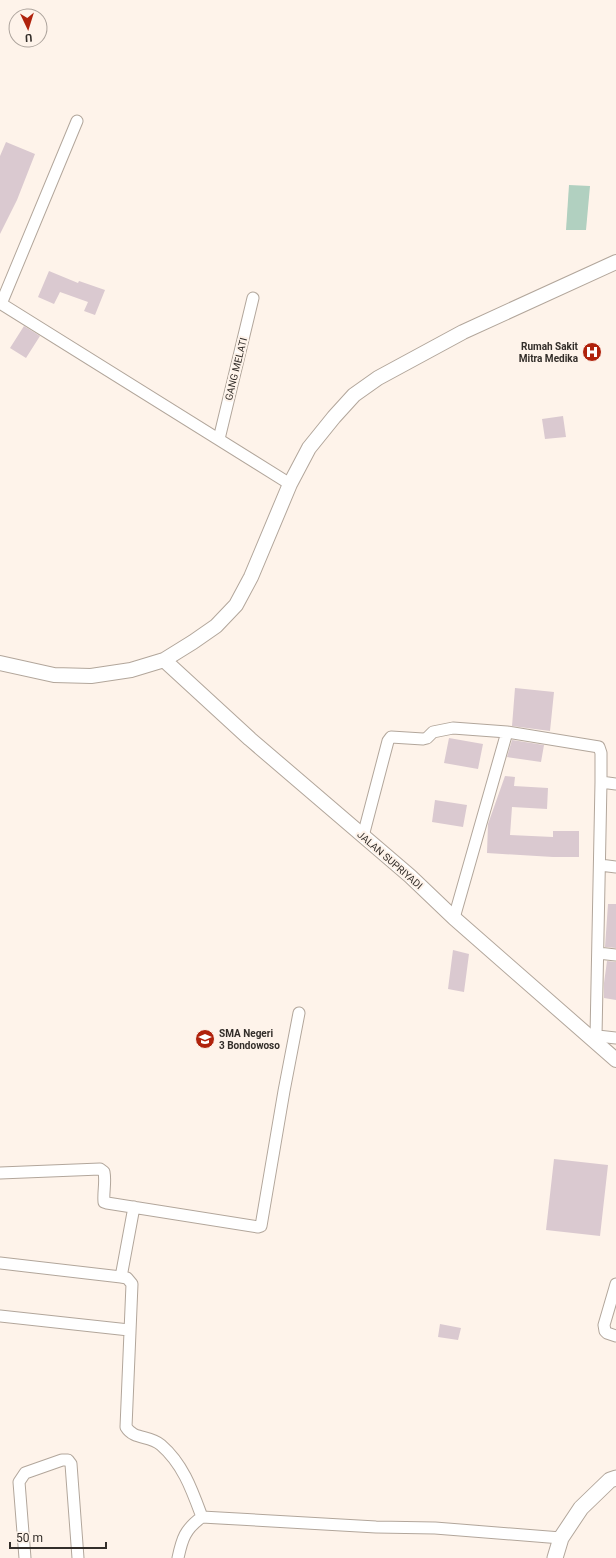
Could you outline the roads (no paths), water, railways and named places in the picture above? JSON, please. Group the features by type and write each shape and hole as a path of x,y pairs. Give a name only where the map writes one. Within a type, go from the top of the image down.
{"main road":[{"path":"555,1558 560,1538 581,1508 610,1480 616,1478"}],"street":[{"path":"78,120 1,304 290,484"},
{"path":"0,663 54,675 91,676 131,670 164,660 216,626 236,605 254,570 290,484 309,448 354,395 378,378 463,332 616,262"},
{"name":"GANG MELATI","path":"219,439 253,298"},
{"name":"JALAN SUPRIYADI","path":"164,660 250,739 410,876 454,918 592,1035 616,1060"},
{"path":"363,836 389,738 425,739 433,732 453,728 507,732 599,747 601,753 602,782 598,953 592,1035 616,1038"},
{"path":"454,918 507,732"},
{"path":"602,782 616,784"},
{"path":"600,865 616,867"},
{"path":"598,953 616,955"},
{"path":"0,1173 100,1170 104,1172 105,1177 103,1195 104,1202 258,1227 261,1226 299,1013"},
{"path":"120,1277 134,1207"},
{"path":"0,1263 127,1278 132,1284 126,1427 130,1433 136,1437 144,1437 160,1444 174,1457 187,1478 202,1517"},
{"path":"616,1284 604,1325 607,1333 616,1336"},
{"path":"0,1316 129,1330"},
{"path":"26,1558 19,1482 25,1473 62,1460 68,1460 71,1464 78,1558"},
{"path":"178,1558 183,1538 195,1522 202,1517 376,1527 435,1528 560,1538"}],"place":[{"name":"Rumah Sakit Mitra Medika","path":"592,352"},
{"name":"SMA Negeri 3 Bondowoso","path":"205,1039"}]}
